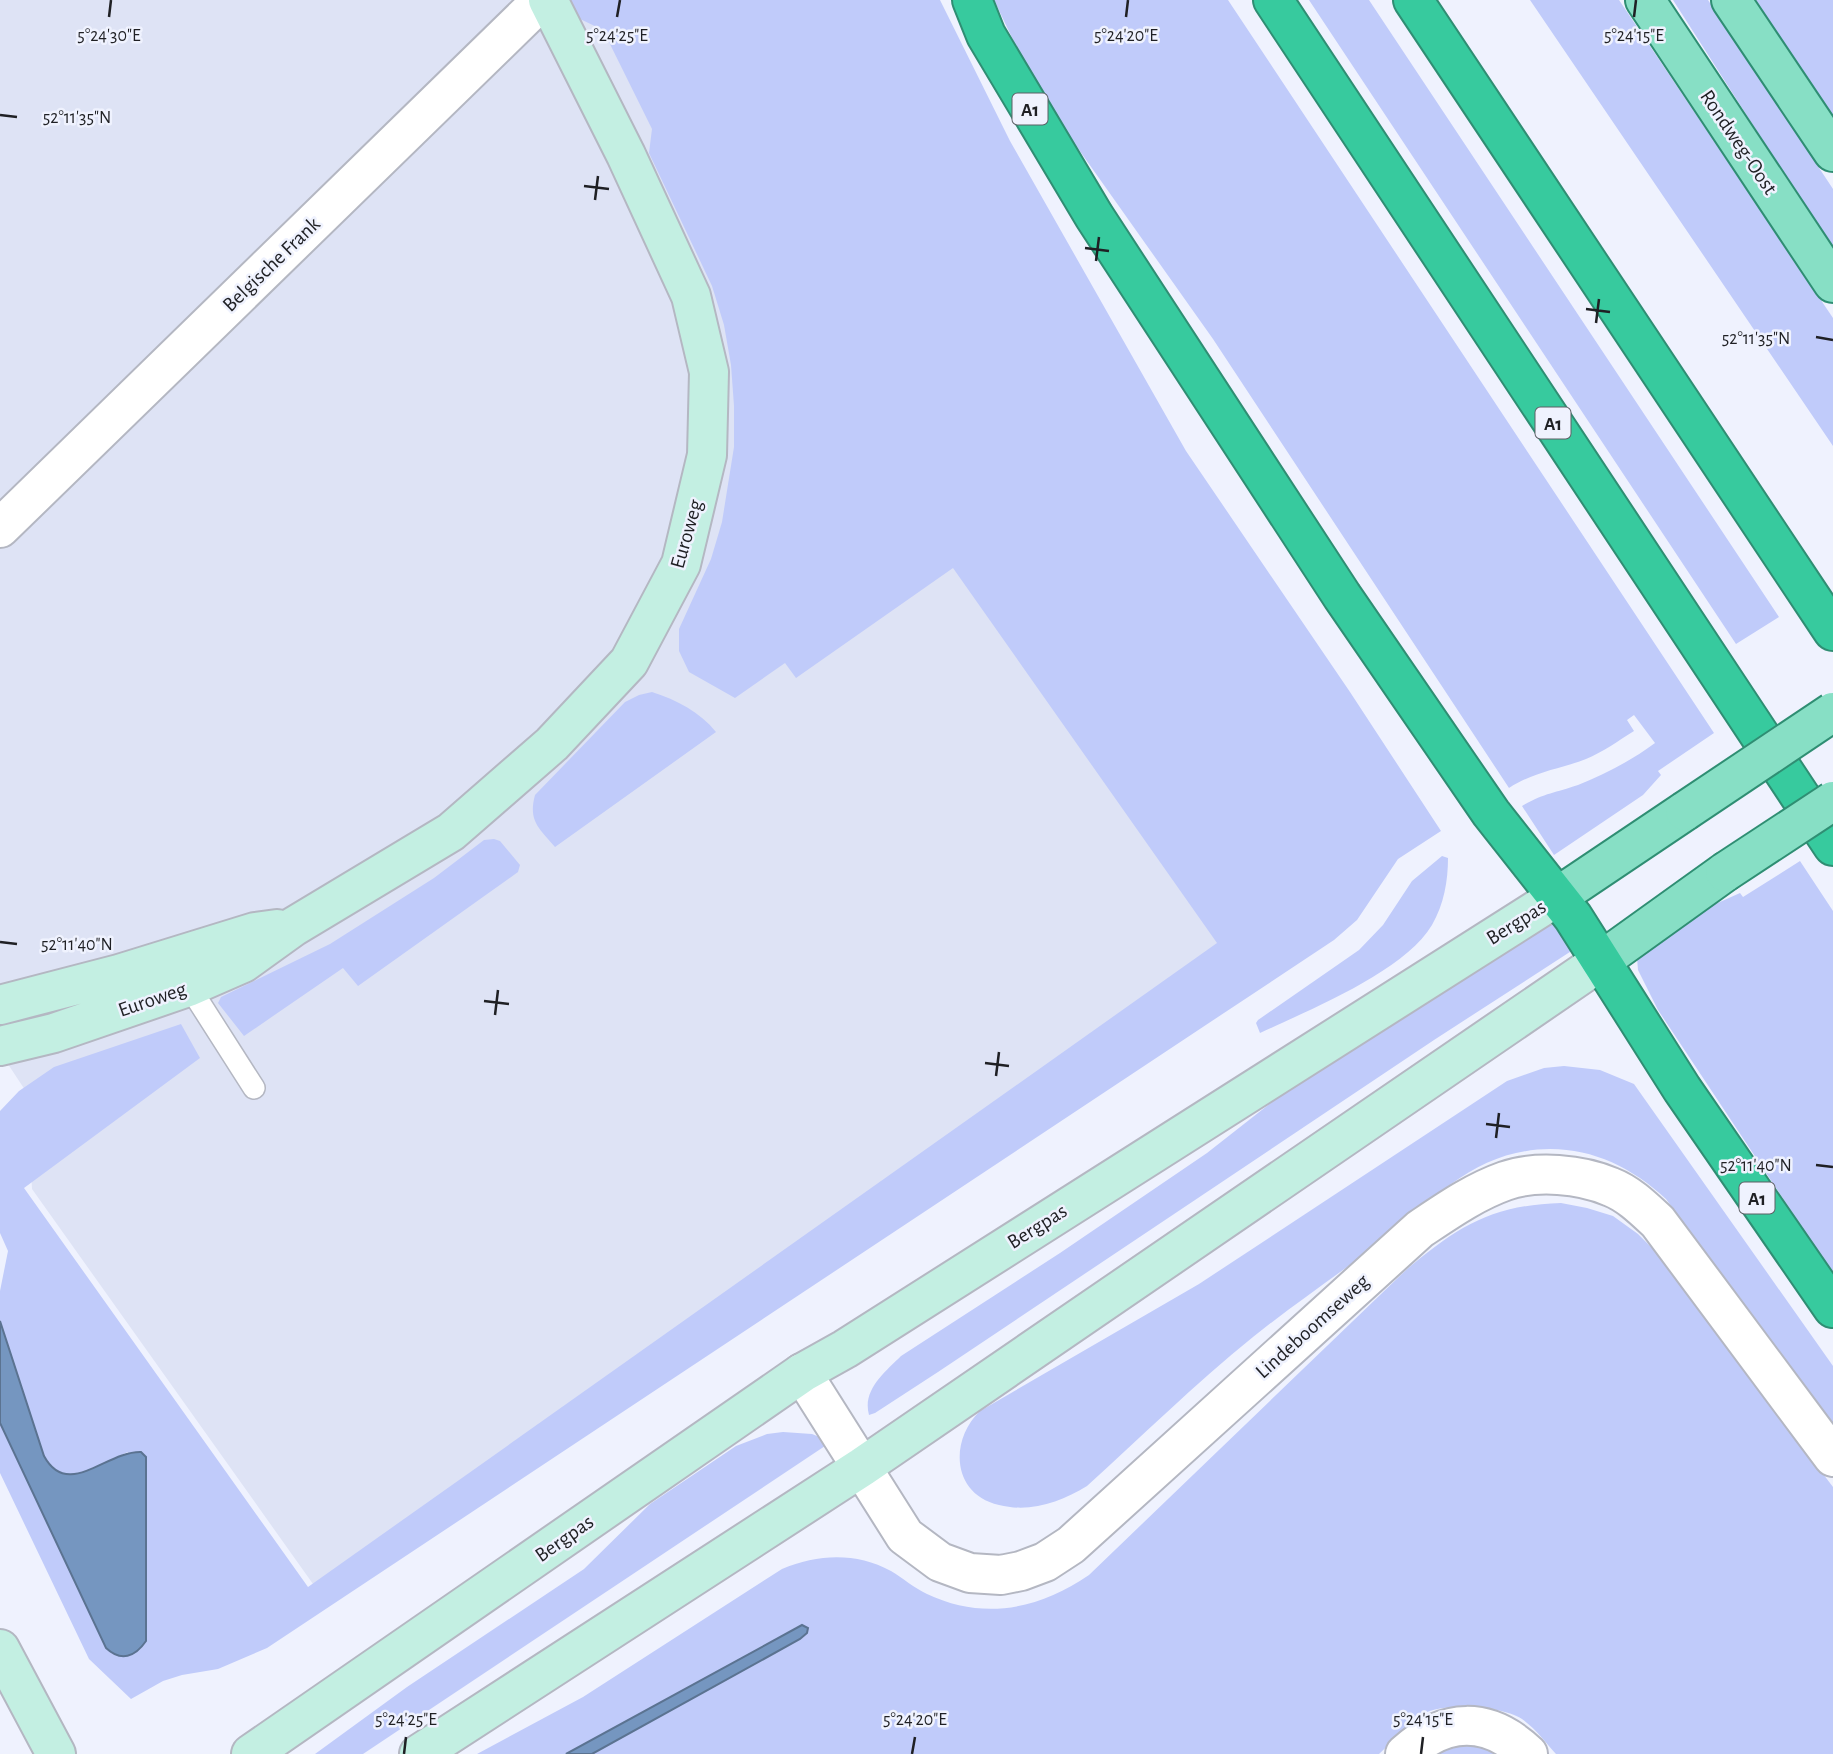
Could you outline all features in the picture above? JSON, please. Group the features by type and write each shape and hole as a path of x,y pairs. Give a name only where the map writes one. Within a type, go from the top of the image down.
{"highway":[{"name":"A1","path":"972,0 986,35 1094,216 1342,596 1492,813 1573,917 1682,1089 1833,1308"},
{"name":"A1","path":"1273,0 1833,846"},
{"path":"1413,0 1833,631"},
{"path":"1727,468 1833,602"}],"main road":[{"name":"Euroweg","path":"0,1005 176,961 255,932 293,927 451,832 552,744 629,662 681,564 706,455 709,372 691,296 626,155 545,0"},
{"name":"Rondweg-Oost","path":"1644,0 1833,283"},
{"path":"1731,0 1833,152"},
{"name":"Bergpas","path":"251,1754 802,1373 845,1349 1557,897 1833,712"},
{"path":"419,1754 862,1467 1601,961 1725,872 1833,801"},
{"name":"Euroweg","path":"0,1046 54,1033 176,961"},
{"path":"0,1649 56,1754"}],"street":[{"name":"Belgische Frank","path":"0,528 545,0"},
{"name":"Lindeboomseweg","path":"802,1373 905,1536 940,1562 970,1573 1001,1575 1021,1571 1045,1562 1071,1545 1420,1229 1455,1205 1504,1181 1523,1176 1563,1176 1613,1188 1640,1205 1658,1222 1833,1457"},
{"path":"1405,1754 1434,1732 1453,1726 1489,1730 1509,1738 1528,1754"}],"lane":[{"path":"176,961 254,1087"}],"shaded area":[{"path":"0,0 885,0 1411,813 318,1591 32,1189 27,1093 0,1052"},
{"path":"569,0 940,0 1010,141 1186,451 1441,831 1398,859 1357,920 1334,940 267,1648 218,1669 163,1681 131,1699 89,1659 0,1473 0,1423 106,1648 128,1452 83,1472 61,1473 52,1467 44,1456 0,1324 0,1291 8,1251 0,1233 0,1111 19,1091 54,1067 181,1024 200,1058 24,1188 308,1587 1217,943 953,568 796,678 785,663 735,698 689,672 679,651 679,629 711,559 722,522 734,447 731,365 724,325 712,286 649,153 652,129 603,30 578,18"},
{"path":"994,0 1228,0 1714,733 1658,771 1661,775 1643,795 1554,855 1522,806 1598,777 1655,743 1634,715 1627,720 1634,731 1604,750 1586,759 1528,778 1509,788 1213,339 1038,92"},
{"path":"1309,0 1369,0 1779,617 1736,644"},
{"path":"1530,0 1619,0 1833,318 1833,446"},
{"path":"1673,0 1708,0 1833,189 1833,250"},
{"path":"1749,0 1833,0 1833,126"},
{"path":"652,692 703,718 716,732 555,847 536,824 533,811 535,795 625,702"},
{"path":"484,840 500,841 520,865 518,872 358,986 343,968 244,1036 218,1003 221,997 330,944 434,878"},
{"path":"1442,856 1448,858 1442,901 1432,925 1419,942 1378,974 1354,988 1260,1033 1256,1023 1258,1020 1359,950 1383,925 1412,881"},
{"path":"1800,861 1833,911 1833,1274 1658,1010 1638,970 1637,958 1711,906 1740,893 1743,897"},
{"path":"1552,922 1568,931 1576,948 938,1372 869,1415 869,1397 876,1382 901,1356 1207,1153 1374,1022"},
{"path":"1564,1066 1600,1070 1634,1084 1833,1366 1833,1430 1666,1199 1633,1174 1597,1156 1558,1149 1537,1150 1496,1159 1478,1167 1443,1190 1380,1242 1231,1355 1087,1486 1056,1501 1022,1508 999,1505 983,1499 972,1490 960,1465 960,1451 970,1423 980,1411 1199,1284 1507,1081 1544,1068"},
{"path":"1561,1203 1613,1216 1638,1234 1667,1263 1833,1487 1833,1754 1556,1754 1522,1719 1501,1711 1458,1707 1432,1710 1423,1714 1379,1754 592,1754 800,1639 807,1633 802,1625 566,1754 477,1754 583,1697 782,1569 809,1560 851,1558 878,1565 927,1594 969,1607 1011,1607 1031,1603 1070,1587 1089,1575 1405,1271 1441,1242 1476,1221 1495,1214 1514,1208"},
{"path":"0,1321 44,1456 54,1468 64,1474 76,1474 128,1454 141,1452 146,1457 146,1641 137,1651 127,1656 117,1655 106,1648 0,1423"},
{"path":"767,1434 812,1434 827,1440 825,1446 363,1754 315,1754 407,1687 584,1569 650,1504 736,1446"},
{"path":"802,1625 808,1628 807,1633 800,1639 592,1754 566,1754"},
{"path":"1462,1745 1482,1748 1498,1754 1433,1754"}]}
